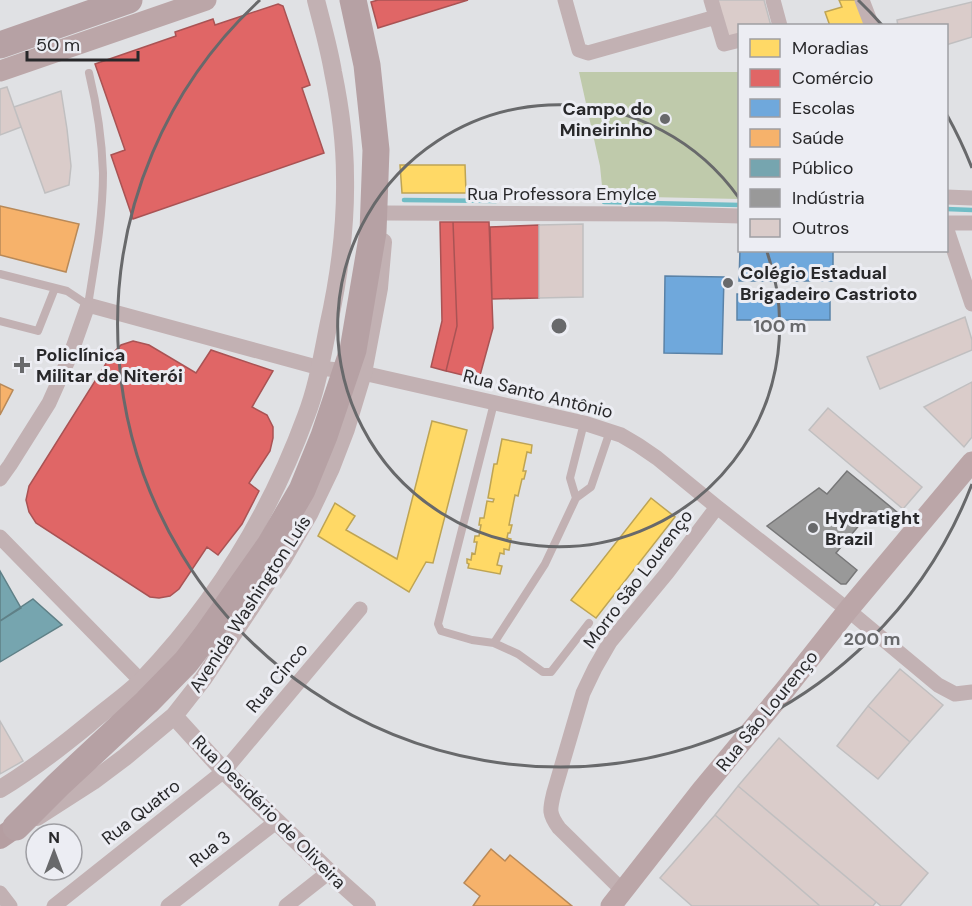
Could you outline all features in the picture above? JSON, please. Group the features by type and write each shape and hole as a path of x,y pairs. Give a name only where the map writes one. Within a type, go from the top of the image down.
{"highway":[{"path":"0,45 129,0"},
{"path":"8,833 147,702 186,662 259,563 302,490 324,436 353,350 373,232 376,150 367,65 353,0"}],"main road":[{"path":"0,71 206,0"},
{"name":"Rua São Lourenço","path":"617,899 701,791 848,610 972,462"}],"street":[{"name":"Avenida Washington Luís","path":"0,789 61,747 141,681 199,614 224,580 252,534 283,474 307,414 320,368 340,262 344,219 345,176 342,125 333,71 316,0"},
{"name":"Avenida Washington Luís","path":"8,833 54,807 93,781 174,716 203,679 284,559 331,468 363,373 379,288 388,171 387,127 383,98 362,0"},
{"path":"565,0 579,50 588,53 716,17"},
{"path":"711,0 724,44 738,40"},
{"path":"773,0 779,24"},
{"path":"862,0 871,24"},
{"path":"948,197 972,198"},
{"name":"Rua Professora Emylce","path":"385,213 738,216"},
{"path":"948,225 972,224"},
{"path":"948,231 972,304"},
{"name":"Rua Santo Antônio","path":"88,305 320,368 363,373 584,423 610,431 638,444 657,458 938,685 954,694 972,692"},
{"path":"0,479 49,403 70,356 88,305"},
{"name":"Morro São Lourenço","path":"617,899 552,819 551,807 554,792 583,693 595,668 610,642 667,573 717,507"},
{"path":"0,537 141,681"},
{"name":"Rua Cinco","path":"224,771 360,609"},
{"name":"Rua Desidério de Oliveira","path":"174,716 224,771 367,906"},
{"name":"Rua Quatro","path":"54,906 224,771"},
{"name":"Rua 3","path":"168,906 276,822"},
{"path":"286,906 329,872"},
{"path":"0,893 10,906"}],"lane":[{"path":"0,274 68,291 88,305 100,225 103,172 98,113 89,73"},
{"path":"0,321 38,331 56,288"},
{"path":"494,403 438,624 441,631 472,640 494,643 518,654 543,672 551,672 589,623"},
{"path":"576,498 570,478 584,423"},
{"path":"494,643 545,564 576,498 591,487 610,431"}],"green space":[{"name":"Campo do Mineirinho","path":"579,72 738,72 738,199 603,196 600,166"}],"building: Moradias":[{"path":"839,0 857,0 865,24 829,24 825,12 842,7"},
{"path":"400,165 465,165 466,193 402,193"},
{"path":"432,421 467,430 433,563 426,562 409,592 318,536 335,503 355,516 346,530 397,559"},
{"path":"502,439 532,445 531,453 527,452 523,471 526,471 524,479 522,479 518,496 515,495 509,525 512,525 507,538 511,539 509,550 504,549 504,554 500,553 497,565 502,566 500,574 468,568 467,559 471,560 472,553 475,554 477,542 474,542 475,536 479,536 480,518 484,518 487,501 493,502 494,499 488,498 494,464 497,464"},
{"path":"651,498 675,517 596,618 571,600"}],"building: Comércio":[{"path":"378,0 468,0 378,28 371,2"},
{"path":"278,4 283,6 310,85 302,88 324,153 133,219 111,155 125,150 95,64 176,36 175,32 213,19 215,25"},
{"path":"440,222 453,222 457,326 446,371 431,367 442,321"},
{"path":"453,222 489,222 493,328 479,379 446,371 457,326"},
{"path":"539,225 539,298 492,299 490,227"},
{"path":"133,341 149,345 196,373 211,350 273,371 252,407 267,415 273,427 270,451 249,483 259,491 242,524 218,555 207,547 179,589 170,596 159,598 150,597 36,523 29,512 26,500 29,486 112,354 121,345"}],"building: Escolas":[{"path":"740,252 833,252 833,281 739,281"},
{"path":"665,276 724,277 722,354 664,353"},
{"path":"737,294 830,295 830,320 737,320"}],"building: Saúde":[{"path":"0,206 79,224 66,272 0,255"},
{"path":"0,384 13,390 0,415"},
{"path":"491,849 505,861 510,855 572,906 473,906 480,896 464,883"}],"building: Público":[{"path":"0,571 21,608 0,621"},
{"path":"33,599 62,625 0,662 0,621"}],"building: Indústria":[{"name":"Hydratight Brazil","path":"847,471 903,517 893,529 871,511 836,553 857,570 846,584 841,584 767,526 819,488 827,494"}],"building: Outros":[{"path":"716,0 764,0 770,24 738,24 738,38 728,40"},
{"path":"972,2 972,37 948,44 948,24 898,24 897,20"},
{"path":"7,87 21,127 0,135 0,89"},
{"path":"61,91 71,166 69,185 45,193 14,107"},
{"path":"583,224 583,297 539,298 539,225"},
{"path":"965,317 972,340 972,350 880,389 867,357"},
{"path":"972,382 972,437 964,447 924,407"},
{"path":"828,408 922,487 903,509 809,430"},
{"path":"900,669 943,705 910,742 868,706"},
{"path":"868,706 910,742 878,779 837,746"},
{"path":"0,721 23,761 0,774"},
{"path":"779,738 928,873 900,906 881,906 738,786"},
{"path":"738,786 876,902 873,906 820,906 715,815"},
{"path":"715,815 820,906 692,906 660,878"}],"waterway":[{"path":"404,200 496,201"},
{"path":"604,202 738,205"},
{"path":"948,209 972,210"}],"place":[{"name":"Campo do Mineirinho","path":"665,119"},
{"name":"Colégio Estadual Brigadeiro Castrioto","path":"728,283"},
{"name":"Policlínica Militar de Niterói","path":"22,365"},
{"name":"Hydratight Brazil","path":"813,528"}]}
